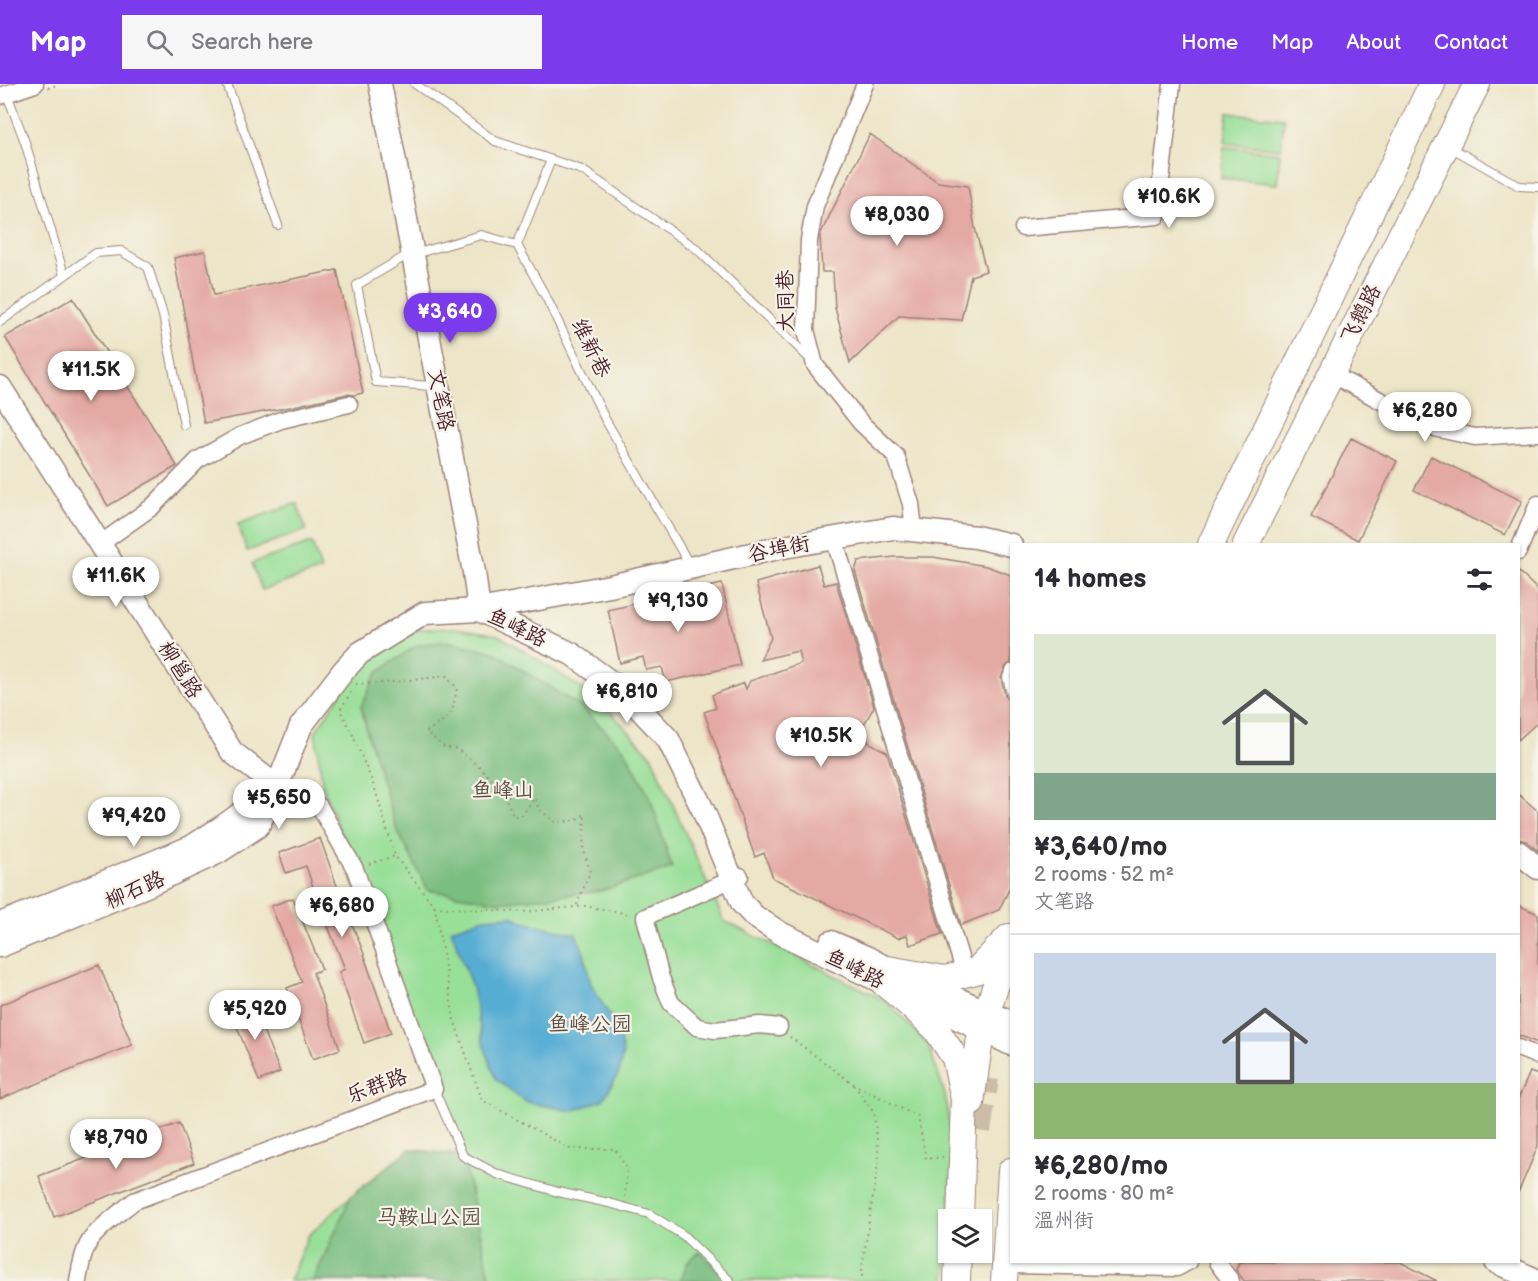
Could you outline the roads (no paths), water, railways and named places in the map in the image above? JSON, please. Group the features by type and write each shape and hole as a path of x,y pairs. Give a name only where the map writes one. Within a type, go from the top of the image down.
{"main road":[{"name":"文笔路","path":"380,84 408,256 438,385 474,572 479,610"},
{"name":"飞鹅路","path":"1211,543 1432,84"},
{"name":"飞鹅路","path":"1246,543 1477,84"},
{"name":"柳邕路","path":"0,387 232,752 277,787"},
{"name":"谷埠街","path":"479,610 610,586 778,548 892,528 976,537 1010,545"},
{"name":"柳石路","path":"0,946 100,906 217,853 258,826 277,787 301,726 360,653 425,613 479,610"},
{"name":"鱼峰路","path":"479,610 572,654 624,691 668,739 736,877 742,903 754,916 780,933 886,976 984,1021 1010,1043"},
{"name":"柳石路","path":"0,924 191,847 277,787"},
{"path":"1520,854 1538,868"},
{"path":"886,976 945,979 976,971 1010,938"},
{"path":"963,1154 984,1021 1010,940"},
{"path":"886,976 936,1029 955,1058 964,1099 960,1209"},
{"name":"鱼峰路","path":"984,1021 1010,1022"},
{"path":"974,1209 978,1131"},
{"path":"1004,1273 1010,1186"},
{"path":"1520,1258 1538,1266"},
{"path":"957,1281 958,1263"},
{"path":"970,1281 971,1263"},
{"path":"1498,1263 1538,1281"}],"street":[{"path":"4,95 35,84"},
{"name":"大同巷","path":"865,84 815,206 809,240 806,330 815,365 861,423 896,456 910,504 914,531"},
{"path":"1023,228 1158,216 1172,84"},
{"path":"1331,374 1430,427 1475,437 1538,433"},
{"path":"100,544 152,507 198,460 240,436 281,420 350,404"},
{"path":"1520,547 1538,504"},
{"path":"834,538 965,974"},
{"name":"乐群路","path":"78,1281 89,1242 134,1201 434,1089 355,869 319,806 294,790 277,787"},
{"path":"736,877 645,917 661,978 671,1003 697,1027 715,1030 760,1025 779,1028"},
{"path":"1520,1049 1538,1056"},
{"path":"1004,1273 1177,1268 1186,1263"},
{"path":"1218,1263 1231,1281"}],"lane":[{"path":"227,84 278,225"},
{"path":"415,84 495,141 582,170 697,249 815,365"},
{"path":"4,95 25,142 64,275"},
{"path":"1446,144 1519,186 1538,187"},
{"path":"438,385 376,382 357,285 408,256 481,235 517,245 551,160"},
{"name":"维新巷","path":"517,245 548,299 605,419 692,567"},
{"path":"0,322 96,253 121,251 148,267 163,315 184,426"},
{"path":"1010,671 1007,677 1010,689"},
{"path":"434,1089 463,1156 497,1174 558,1192 649,1214 683,1235 730,1281"}],"water":[{"path":"511,916 527,923 576,934 584,953 591,984 618,1030 623,1053 619,1073 603,1100 572,1111 526,1102 496,1079 483,1043 472,987 451,929 485,918"}],"tunnel":[{"path":"978,1131 986,1078"}],"park label":[{"name":"鱼峰山","path":"503,790"},
{"name":"鱼峰公园","path":"590,1024"},
{"name":"马鞍山公园","path":"429,1217"}]}
